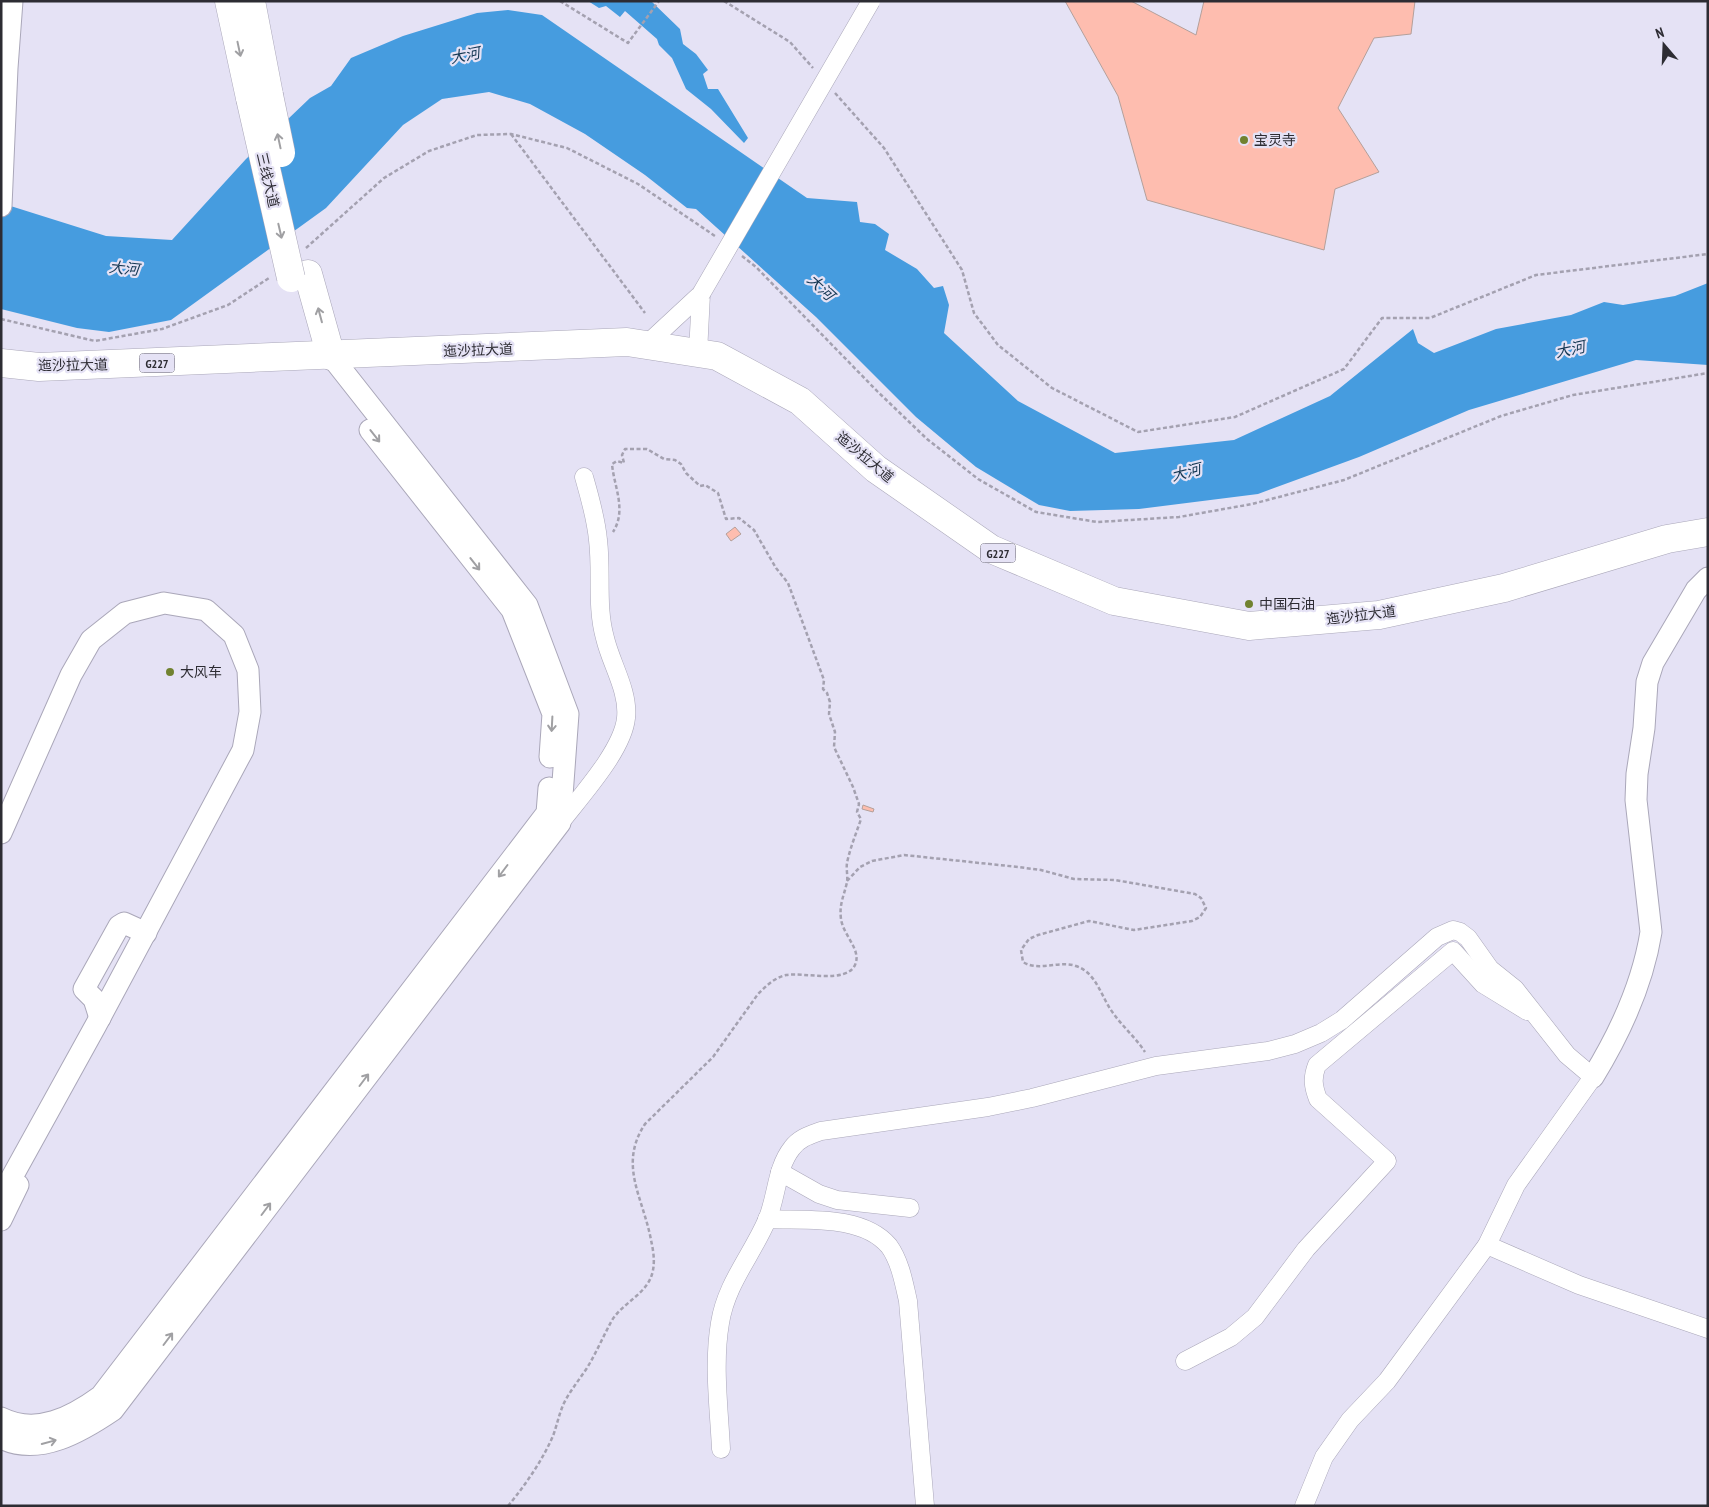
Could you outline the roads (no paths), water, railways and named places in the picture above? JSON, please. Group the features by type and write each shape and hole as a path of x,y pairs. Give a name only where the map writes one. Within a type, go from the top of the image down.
{"main road":[{"name":"三线大道","path":"230,1 259,97"},
{"name":"三线大道","path":"251,1 259,97 292,271 322,356"},
{"name":"迤沙拉大道","path":"1,362 39,367 628,342 716,356 800,401 876,469 991,550 1114,601 1248,626 1379,615 1504,588 1667,539 1708,532"}],"street":[{"path":"1,206 12,1"},
{"path":"646,345 701,294 871,1"},
{"path":"698,353 701,294"},
{"path":"322,356 526,605 568,714 560,823"},
{"path":"1,1418 13,1424 43,1424 75,1415 101,1396 547,813 553,714 512,610 322,356"},
{"path":"1,1438 9,1442 43,1444 82,1431 113,1410 620,744 626,718 624,692 604,638 600,608 598,540 593,510 584,477"},
{"path":"1304,1506 1324,1457 1350,1420 1387,1381 1487,1246 1516,1185 1610,1049 1631,999 1648,949 1651,932 1636,800 1637,774 1648,682 1653,664 1672,631 1696,590 1708,578"},
{"path":"1,833 71,675 92,640 125,613 164,603 206,610 234,635 248,670 250,712 243,750 98,1022 1,1197"},
{"path":"1,1220 98,1022 94,999 84,989 119,926 124,923 146,933"},
{"path":"721,1449 718,1359 720,1323 727,1293 767,1219 780,1172 791,1149 798,1141 821,1131 988,1107 1032,1098 1156,1066 1268,1051 1295,1044 1322,1033 1342,1020 1437,937 1453,930 1460,932 1468,938 1490,969 1515,989 1567,1055 1593,1076"},
{"path":"1185,1361 1231,1337 1255,1317 1306,1249 1387,1161 1318,1099 1313,1087 1313,1076 1317,1066 1328,1055 1453,951 1483,984 1538,1018"},
{"path":"780,1172 819,1194 837,1200 910,1208"},
{"path":"767,1219 844,1223 866,1229 879,1237 890,1248 897,1261 908,1301 925,1506"},
{"path":"1487,1246 1579,1285 1708,1329"}],"water":[{"path":"588,1 651,1 680,29 683,44 696,54 708,70 703,74 708,89 718,89 748,138 744,143 711,109 686,89 672,58 659,45 657,39 625,11 620,17 606,6 599,8"},
{"name":"大河","path":"508,10 542,15 807,198 857,202 860,222 875,224 889,234 885,250 917,269 934,288 943,286 949,305 944,333 1018,401 1115,453 1234,440 1330,396 1413,329 1418,343 1434,353 1496,329 1571,315 1604,302 1623,305 1675,296 1708,283 1708,365 1636,360 1469,410 1359,457 1258,494 1139,509 1070,511 1039,505 976,467 916,417 816,317 696,209 687,208 645,175 585,134 530,104 489,92 442,99 403,125 326,208 171,320 109,332 77,328 1,309 1,203 106,236 172,240 246,159 310,98 331,86 351,58 403,36 477,13"}],"place":[{"name":"宝灵寺","path":"1244,140"},
{"name":"中国石油","path":"1249,604"},
{"name":"大风车","path":"170,672"}]}
